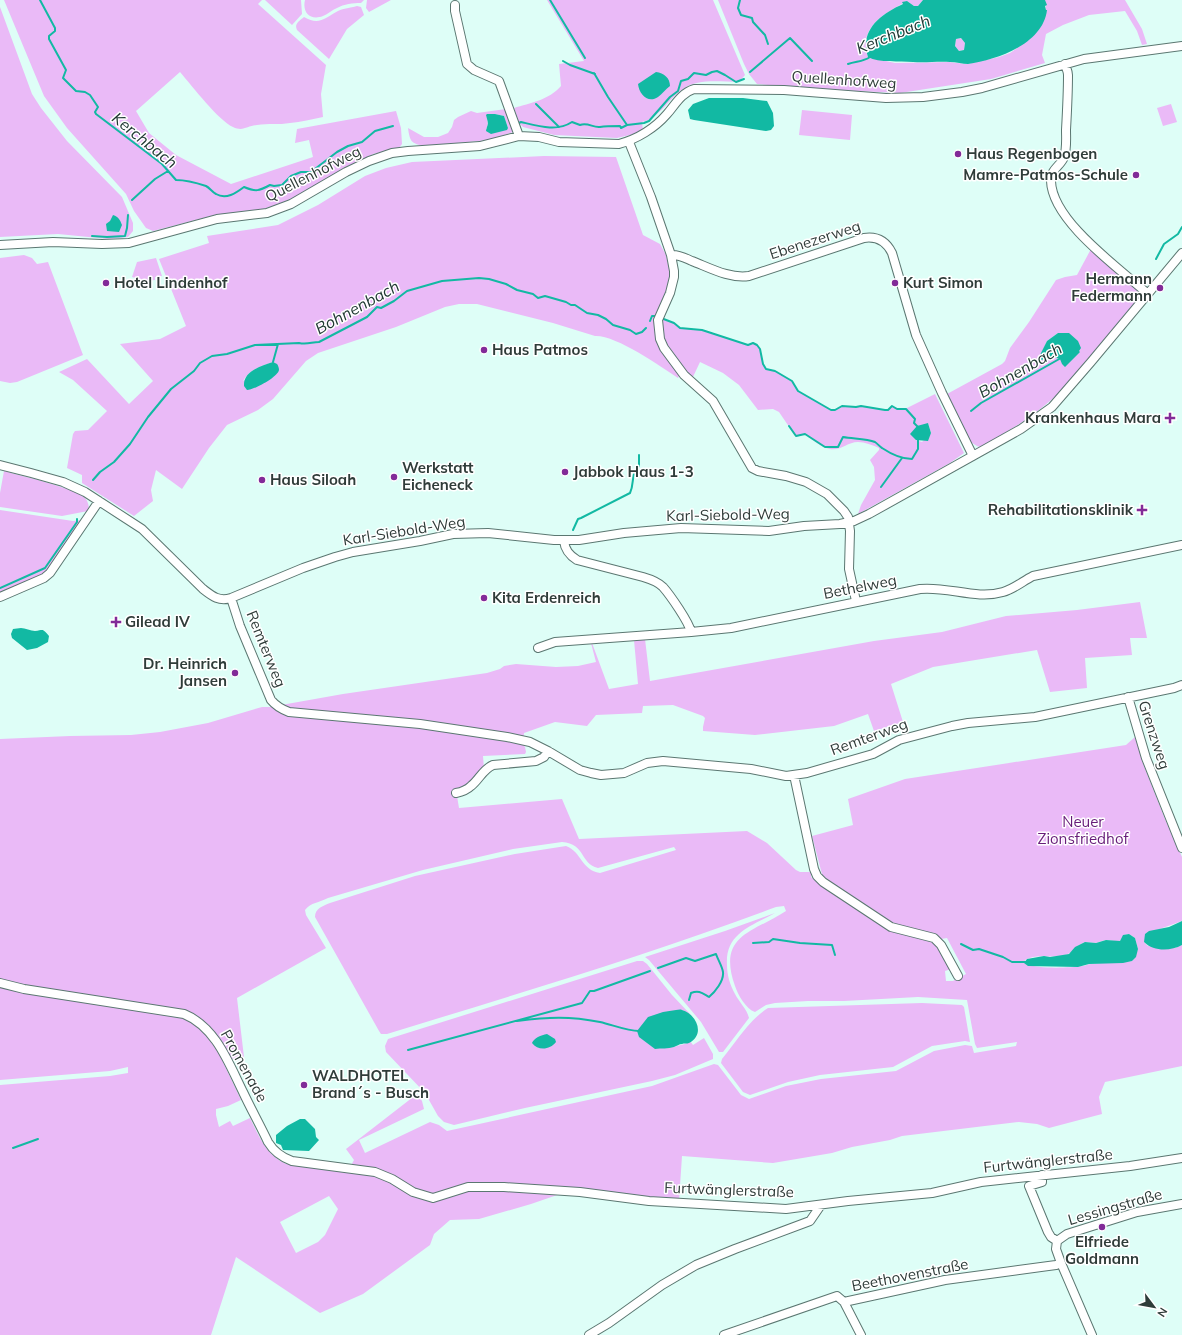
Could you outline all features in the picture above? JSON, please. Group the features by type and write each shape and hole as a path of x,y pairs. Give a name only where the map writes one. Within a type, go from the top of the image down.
{"street":[{"path":"455,5 467,64 474,70 500,81 519,136"},
{"name":"Quellenhofweg","path":"0,245 53,242 102,244 129,242 217,219 257,215 291,204 346,172 384,155 408,151 480,146 519,136 539,137 560,142 606,144 629,142 658,123 682,96 689,90 694,89 772,90 872,98 908,98 948,94 982,88 1084,59 1182,46"},
{"path":"1065,64 1068,74 1066,140 1064,158 1056,167 1051,179 1055,196 1065,215 1077,231 1148,294"},
{"path":"629,142 644,177 671,255 674,277 670,293 660,315 658,324 660,339 668,354 684,375 713,401 752,468 758,472 795,478 820,489 833,499 844,511 849,522 849,569 856,601"},
{"name":"Ebenezerweg","path":"671,255 679,256 729,275 743,277 864,238 873,237 882,240 889,246 892,253 916,335 973,456"},
{"name":"Karl-Siebold-Weg","path":"231,598 303,568 344,554 420,542 453,534 494,533 564,540 579,540 624,533 681,528 769,531 849,522 869,514 1021,429 1052,406 1091,362 1182,253"},
{"name":"Remterweg","path":"0,465 63,482 80,490 99,501 148,535 210,594 220,600 231,598 271,700 281,709 289,712 456,728 522,740 548,750 580,770 591,774 601,775 624,773 647,763 663,761 751,769 778,775 794,775 807,773 873,754 899,740 952,726 968,723 1035,717 1174,688 1182,685"},
{"path":"0,597 44,578 50,573 99,501"},
{"path":"564,540 566,550 577,560 643,577 663,586 680,611 691,632"},
{"name":"Bethelweg","path":"538,648 554,642 731,628 856,601 928,588 983,595 993,594 1009,590 1033,576 1182,545"},
{"name":"Grenzweg","path":"1128,697 1146,758 1182,848"},
{"path":"456,793 472,786 489,767 493,765 536,761 544,757 548,750"},
{"path":"794,775 817,876 823,882 891,927 928,935 934,938 941,945 958,976"},
{"name":"Promenade","path":"0,983 24,990 184,1014 194,1018 211,1035 231,1065 268,1142 280,1156 292,1161 375,1172"},
{"name":"Furtwänglerstraße","path":"375,1172 392,1179 413,1192 434,1198 468,1187 481,1187 580,1192 649,1201 786,1209 932,1193 981,1182 1130,1166 1182,1158"},
{"path":"1042,1175 1042,1182 1029,1186 1048,1232 1051,1237 1057,1241 1056,1249 1061,1263 1092,1335"},
{"name":"Lessingstraße","path":"1057,1241 1067,1234 1137,1212 1182,1204"},
{"path":"589,1335 609,1323 662,1285 696,1265 810,1221 821,1205"},
{"name":"Beethovenstraße","path":"724,1335 837,1296 844,1302 945,1280 1056,1265 1061,1263"},
{"path":"844,1302 861,1335"}],"green space":[{"path":"4,0 262,0 258,4 326,65 321,94 323,117 294,123 261,124 242,129 236,128 220,118 180,72 136,111 149,133 176,155 231,184 313,157 309,140 295,143 297,129 396,111 401,128 402,144 399,148 373,154 282,204 255,211 211,216 153,231 146,228 134,211 126,194 67,128 44,96"},
{"path":"265,0 301,0 302,14 292,25"},
{"path":"305,0 364,0 361,3 335,9 323,16 314,17 306,12 304,4"},
{"path":"367,0 391,0 369,12 366,8"},
{"path":"547,0 713,0 745,75 739,82 710,81 696,83 683,89 659,113 642,122 643,131 630,135 617,138 554,135 523,127 519,123 514,108 545,98 556,91 561,86 559,64 584,61"},
{"path":"718,0 923,0 918,6 914,6 907,1 882,17 870,30 867,37 866,47 868,57 895,63 949,62 967,64 1010,53 1020,46 1046,10 1045,0 1125,0 1142,29 1147,44 1142,45 1137,31 1125,11 1089,15 1063,25 1046,34 1042,55 1045,63 991,79 900,93 814,89 757,84 749,74 744,64"},
{"path":"357,6 361,7 364,15 347,29 329,59 296,28 299,21 304,17 309,20 318,21 340,10"},
{"path":"0,7 32,94 67,141 122,197 133,223 133,231 128,237 109,239 58,234 0,237"},
{"path":"961,38 965,43 964,50 959,51 955,46 956,39"},
{"path":"1171,104 1177,122 1163,126 1157,108"},
{"path":"506,109 513,132 490,140 424,146 414,143 411,139 408,128 424,137 438,137 448,133 454,120 458,117 471,111 477,113","holes":["487,114 504,116 508,128 486,129 488,125"]},
{"path":"802,110 852,115 850,140 799,135"},
{"path":"544,156 616,157 643,235 660,244 666,255 671,278 670,287 657,316 666,356 679,376 678,378 638,352 614,340 477,304 459,304 445,307 396,327 318,353 306,361 273,399 258,410 227,425 209,448 182,489 156,470 151,490 153,501 134,516 82,483 82,475 67,468 73,434 75,431 88,430 107,411 73,380 59,372 87,359 129,404 153,381 120,344 160,339 186,326 159,259 209,243 207,236 278,225 318,205 365,176 386,168 412,162","holes":["273,362 243,381 252,371"]},
{"path":"1091,249 1137,289 1140,297 1054,398 1034,414 1002,435 980,447 977,446 969,441 947,394 1002,364 1005,361 1010,348 1056,280 1077,275","holes":["1058,333 1079,349 1079,351 1060,359 1053,357 1038,361 1047,341"]},
{"path":"24,255 32,258 37,264 48,262 83,355 17,382 10,383 0,381 0,258"},
{"path":"156,258 162,276 155,277 155,280 147,281 147,285 142,285 142,280 132,277 137,262"},
{"path":"661,318 674,323 680,328 702,330 748,345 753,343 760,349 763,364 766,369 775,371 792,381 798,391 831,410 835,410 842,406 861,406 888,410 892,406 903,410 935,394 964,453 950,463 858,514 861,505 875,480 874,467 870,460 879,448 866,443 854,442 839,448 831,449 821,446 805,434 796,437 779,412 773,409 758,410 739,385 723,373 700,362 692,379 664,344","holes":["928,423 931,433 922,442 916,440"]},
{"path":"4,471 71,490 85,498 89,505 89,510 62,516 0,507 0,493"},
{"path":"0,510 73,521 83,520 51,568 42,576 0,595"},
{"name":"Neuer Zionsfriedhof","path":"1140,602 1147,638 1130,638 1132,655 1085,658 1087,688 1050,692 1037,650 933,667 891,684 903,722 874,731 868,714 834,726 755,735 703,731 705,718 703,716 673,705 643,706 642,713 596,715 587,726 555,722 524,733 523,744 526,752 525,754 483,756 484,769 465,788 456,790 459,808 562,799 579,839 747,831 767,843 796,870 800,872 811,872 811,877 818,883 889,929 896,933 935,942 951,969 945,971 946,981 953,981 966,974 947,938 941,939 937,936 891,923 823,878 812,836 853,825 848,799 905,779 1126,745 1135,737 1144,766 1182,857 1182,921 1157,930 1144,942 1148,946 1175,948 1182,945 1182,1066 1105,1082 1099,1097 1102,1114 1049,1128 1037,1124 1019,1122 902,1136 832,1153 773,1163 682,1156 679,1201 628,1196 599,1190 560,1187 563,1193 531,1204 479,1219 450,1220 434,1234 430,1245 363,1294 320,1313 236,1257 211,1335 0,1335 0,1085 110,1076 128,1073 128,1067 110,1071 0,1080 0,739 131,735 160,732 208,723 262,707 487,673 500,669 504,666 516,664 556,667 578,666 596,662 591,643 609,689 638,684 634,640 645,639 650,681 874,641 942,632 1006,616 1077,610","holes":["562,842 575,846 588,863 598,868 674,847 676,850 600,873 585,865 575,852 566,846 515,854 415,876 330,903 320,908 316,911 315,917 381,1034 387,1034 582,974 728,925 776,907 784,906 786,911 750,931 734,946 731,956 731,969 736,990 748,1008 755,1012 766,1005 775,1003 808,1001 844,1001 918,997 967,1000 977,1048 1017,1042 1016,1046 974,1053 972,1046 965,1045 934,1051 896,1071 821,1079 786,1086 749,1099 741,1095 718,1065 714,1064 652,1086 447,1131 439,1125 430,1122 365,1153 359,1140 424,1109 422,1101 417,1094 346,1149 354,1160 347,1173 286,1164 273,1156 268,1150 250,1118 233,1126 230,1121 219,1127 216,1109 228,1106 241,1100 223,1062 229,1058 238,1060 244,1057 237,998 326,948 306,915 305,910 307,907 328,898 423,870 513,849","1129,934 1135,938 1138,949 1132,961 1096,963 1062,968 1038,967 1026,964 1025,960 1030,958 1041,956 1063,956 1070,953 1083,943 1096,943 1108,940 1120,941 1124,935","329,1196 338,1209 325,1235 318,1242 296,1253 280,1222"]},
{"path":"775,913 749,927 735,938 730,945 727,965 729,980 735,994 747,1012 749,1018 723,1052 719,1052 701,1022 645,957"},
{"path":"637,961 643,961 647,964 672,995 691,1015 682,1010 676,1010 674,1047 690,1041 693,1045 704,1038 713,1054 713,1059 675,1075 652,1081 454,1125 444,1122 438,1116 425,1093 386,1052 385,1046 388,1039"},
{"path":"922,1003 962,1005 964,1007 970,1042 965,1041 932,1046 893,1067 820,1075 788,1082 750,1095 743,1092 721,1063 722,1059 743,1032 761,1013 768,1008"}],"water":[{"path":"923,0 1045,0 1047,10 1044,22 1028,41 1005,54 992,59 968,64 955,62 884,61 868,57 866,47 867,39 869,31 874,24 887,13 903,4 902,2 907,1 914,6 918,6","holes":["961,38 965,43 964,50 959,51 955,46 956,39"]},
{"path":"656,72 662,73 666,76 670,86 658,97 648,99 640,91 638,84"},
{"path":"709,98 743,98 767,101 773,113 774,126 771,130 766,131 690,119 688,110 693,104"},
{"path":"487,114 504,116 508,128 507,130 491,134 486,131 488,124"},
{"path":"113,215 119,219 122,225 119,232 107,231 106,224 110,221"},
{"path":"1058,333 1069,333 1078,341 1081,348 1079,351 1080,352 1065,367 1060,359 1053,357 1037,361 1047,341"},
{"path":"273,362 278,366 278,373 265,383 247,390 244,386 246,376 258,367"},
{"path":"928,423 931,433 928,441 916,440 910,434 917,426"},
{"path":"21,628 33,631 44,631 49,636 48,642 37,648 27,650 12,638 11,634 13,629"},
{"path":"1182,921 1182,945 1163,950 1153,948 1144,942 1145,934 1149,931 1169,927"},
{"path":"1129,934 1135,938 1138,949 1136,957 1132,961 1123,963 1089,964 1078,967 1028,966 1024,963 1027,959 1069,954 1075,947 1085,942 1096,943 1106,940 1120,941 1123,935"},
{"path":"676,1010 687,1012 695,1020 697,1025 697,1035 689,1043 680,1044 672,1048 655,1049 639,1037 637,1031 648,1017 663,1012"},
{"path":"547,1034 555,1039 556,1042 551,1047 541,1048 532,1043 538,1037"},
{"path":"300,1119 305,1119 315,1129 316,1137 319,1140 309,1151 283,1150 281,1145 276,1143 276,1135 287,1126"}],"waterway":[{"name":"Kerchbach","path":"40,0 55,28 55,31 49,36 49,39 66,70 63,78 76,91 85,92 90,95 98,107 95,112 96,114 162,164 176,180 206,186 220,196 231,195 244,187 257,190 263,189 270,185 282,185 291,176 301,172 311,172 337,152 348,146 362,142 375,131 393,126"},
{"path":"550,0 585,58"},
{"path":"740,0 738,8 741,15 752,18 753,22 765,35 768,44"},
{"name":"Kerchbach","path":"750,72 790,38 812,61"},
{"name":"Kerchbach","path":"848,64 865,60 870,57"},
{"path":"563,61 595,74"},
{"name":"Kerchbach","path":"519,123 521,122 547,127 560,127 572,122 580,125 586,124 597,127 620,126 621,128 627,125 649,121 670,97 678,91 681,81 688,79 694,73 706,75 717,71 736,82 744,79"},
{"path":"594,73 627,125"},
{"path":"536,104 559,127"},
{"path":"132,200 155,179 168,171"},
{"path":"92,236 125,236 128,215"},
{"name":"Bohnenbach","path":"1156,259 1164,244 1178,234 1182,227"},
{"name":"Bohnenbach","path":"93,480 100,472 114,462 130,444 148,417 171,389 194,371 200,363 212,356 227,354 255,345 305,344 319,342 367,317 377,307 381,308 394,301 407,291 442,281 479,278 489,279 506,284 517,290 533,294 538,298 545,296 575,305 587,313 598,315 613,325 630,330 636,334 642,332 646,328"},
{"name":"Bohnenbach","path":"650,321 652,316 657,316"},
{"name":"Bohnenbach","path":"661,318 674,323 680,328 702,330 748,345 753,343 757,345 760,349 763,364 766,369 775,371 792,381 798,391 831,410 835,410 842,406 861,406 888,410 892,406 897,409 906,409 915,419 914,423 918,427"},
{"path":"273,362 278,344"},
{"name":"Bohnenbach","path":"971,411 981,403 1061,358"},
{"name":"Bohnenbach","path":"789,426 796,436 805,434 825,447 838,447 843,437 864,439 875,442 881,448 908,459 912,459 918,449 918,440"},
{"name":"Bohnenbach","path":"573,530 578,519 630,493 634,472 639,466 639,455"},
{"path":"881,487 902,458"},
{"name":"Bohnenbach","path":"0,588 45,568 77,522 77,519"},
{"path":"753,943 769,942 773,939 800,943 832,945 835,955"},
{"path":"961,944 973,950 979,949 1003,957 1012,962 1026,962"},
{"path":"658,968 686,958 695,961 716,954 723,972 719,986 709,997 700,992 694,992 691,993 689,1000"},
{"path":"408,1050 582,1003 590,991 594,991 650,971"},
{"path":"517,1021 569,1018 600,1022 639,1031"},
{"path":"13,1148 38,1139"}],"place":[{"name":"Haus Regenbogen","path":"958,154"},
{"name":"Mamre-Patmos-Schule","path":"1136,175"},
{"name":"Hotel Lindenhof","path":"106,283"},
{"name":"Kurt Simon","path":"895,283"},
{"name":"Hermann Federmann","path":"1160,288"},
{"name":"Haus Patmos","path":"484,350"},
{"name":"Krankenhaus Mara","path":"1170,418"},
{"name":"Jabbok Haus 1-3","path":"565,472"},
{"name":"Werkstatt Eicheneck","path":"394,477"},
{"name":"Haus Siloah","path":"262,480"},
{"name":"Rehabilitationsklinik","path":"1142,510"},
{"name":"Kita Erdenreich","path":"484,598"},
{"name":"Gilead IV","path":"116,622"},
{"name":"Dr. Heinrich Jansen","path":"235,673"},
{"name":"WALDHOTEL Brand´s - Busch","path":"304,1085"},
{"name":"Elfriede Goldmann","path":"1102,1227"}]}
